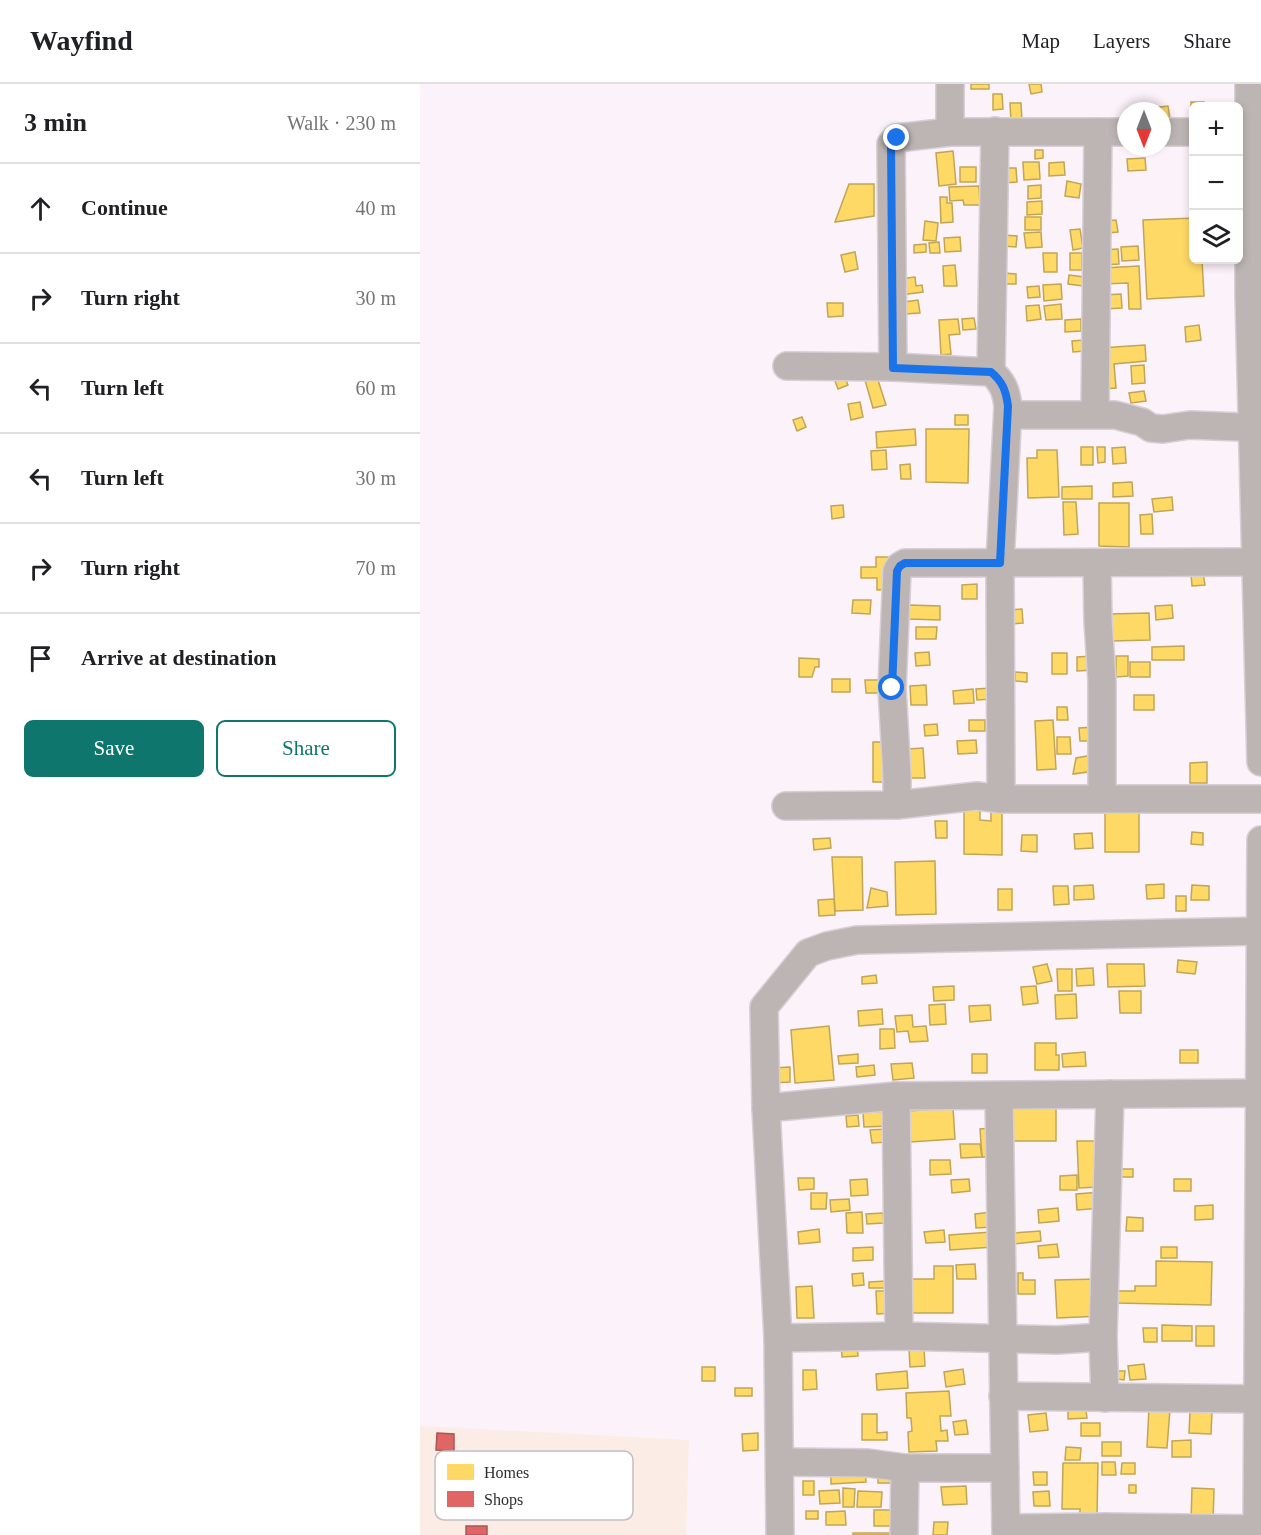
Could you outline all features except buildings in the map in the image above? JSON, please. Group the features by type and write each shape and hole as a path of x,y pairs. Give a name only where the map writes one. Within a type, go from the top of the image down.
{"street":[{"path":"950,84 950,132"},
{"path":"1249,84 1244,133 1255,294 1261,762"},
{"path":"991,372 995,131"},
{"path":"893,368 891,144 897,138 950,132 1117,132"},
{"path":"1095,414 1098,132"},
{"path":"1171,132 1189,132"},
{"path":"787,366 991,372 1000,380 1006,392 1008,415 1000,563 1001,799"},
{"path":"1008,415 1115,415 1142,422 1151,428 1163,429 1190,425 1241,427 1257,430"},
{"path":"897,805 892,688 897,571 900,566 905,563 1257,562"},
{"path":"1097,563 1102,681 1102,798"},
{"path":"786,807 897,805 977,796 1001,799 1261,799"},
{"path":"999,1096 1006,1532 1258,1531 1261,840"},
{"path":"780,1535 778,1338 766,1108 764,1006 808,953 827,945 857,940 1260,931"},
{"path":"766,1108 896,1096 1260,1093"},
{"path":"1105,1398 1103,1337 1110,1094"},
{"path":"896,1096 899,1336"},
{"path":"778,1338 899,1336 1057,1340 1103,1337"},
{"path":"1003,1396 1105,1398 1259,1408"},
{"path":"780,1462 868,1463 905,1468 1005,1468"},
{"path":"904,1535 905,1468"}],"shaded area":[{"path":"420,1426 689,1440 686,1535 420,1535"}],"route":[{"path":"892,688 897,571 900,566 905,563 1000,563 1008,406 1006,392 1000,380 991,372 893,368 891,144 897,138"}]}
